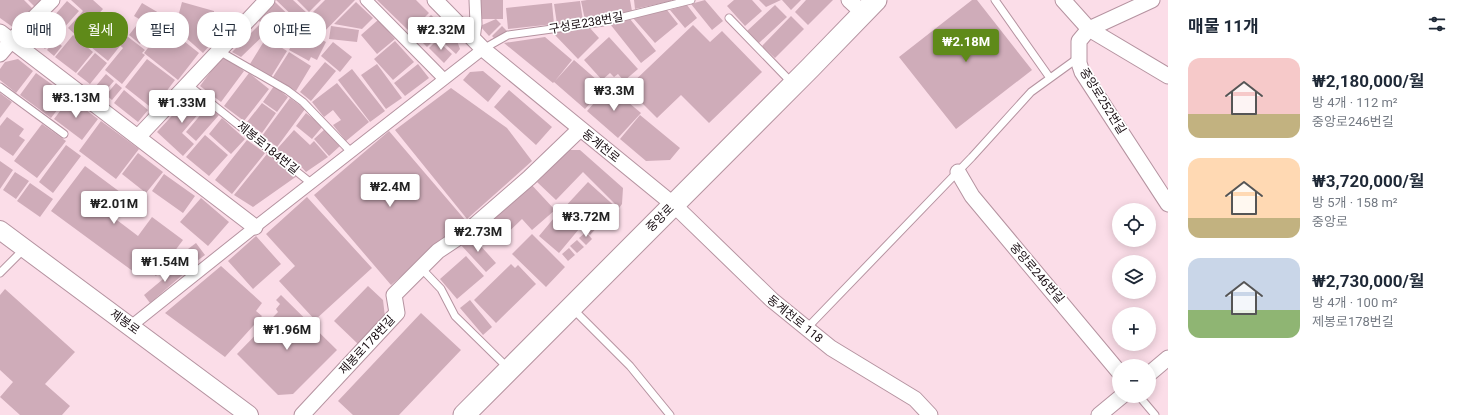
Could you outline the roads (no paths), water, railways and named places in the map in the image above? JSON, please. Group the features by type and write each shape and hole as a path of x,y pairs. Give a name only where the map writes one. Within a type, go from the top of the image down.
{"main road":[{"name":"중앙로","path":"464,415 794,84 863,4"}],"street":[{"path":"0,54 6,36 52,0"},
{"path":"138,137 267,0"},
{"path":"366,0 444,79"},
{"name":"동계천로","path":"435,0 478,44 674,205"},
{"path":"475,0 478,44"},
{"path":"1063,0 1089,29 1168,76"},
{"path":"1089,29 1152,0"},
{"name":"중앙로252번길","path":"1089,29 1079,41 1079,58 1082,72 1168,204"},
{"path":"6,36 255,227"},
{"name":"제봉로184번길","path":"131,326 444,79 478,44"},
{"name":"제봉로178번길","path":"302,415 397,313 394,295 438,251 468,231 529,178 580,129"},
{"name":"중앙로246번길","path":"958,172 972,196 1112,364"},
{"name":"동계천로 118","path":"674,205 772,300 831,348 915,399 930,415"},
{"name":"제봉로","path":"0,230 249,415"},
{"path":"1156,368 1168,358"},
{"path":"1099,415 1114,403"}],"lane":[{"name":"구성로238번길","path":"478,44 508,36 603,22 691,0"},
{"path":"995,0 1050,78"},
{"path":"729,18 794,84"},
{"path":"219,51 287,90 303,102 351,152"},
{"path":"807,328 958,172 1031,92 1079,58"},
{"name":"제봉로184번길","path":"188,84 311,183"},
{"path":"0,87 64,134"},
{"path":"0,273 24,249"},
{"path":"421,268 440,289 455,316 509,369"},
{"path":"570,307 630,366 670,415"},
{"path":"1145,403 1155,415"}]}
